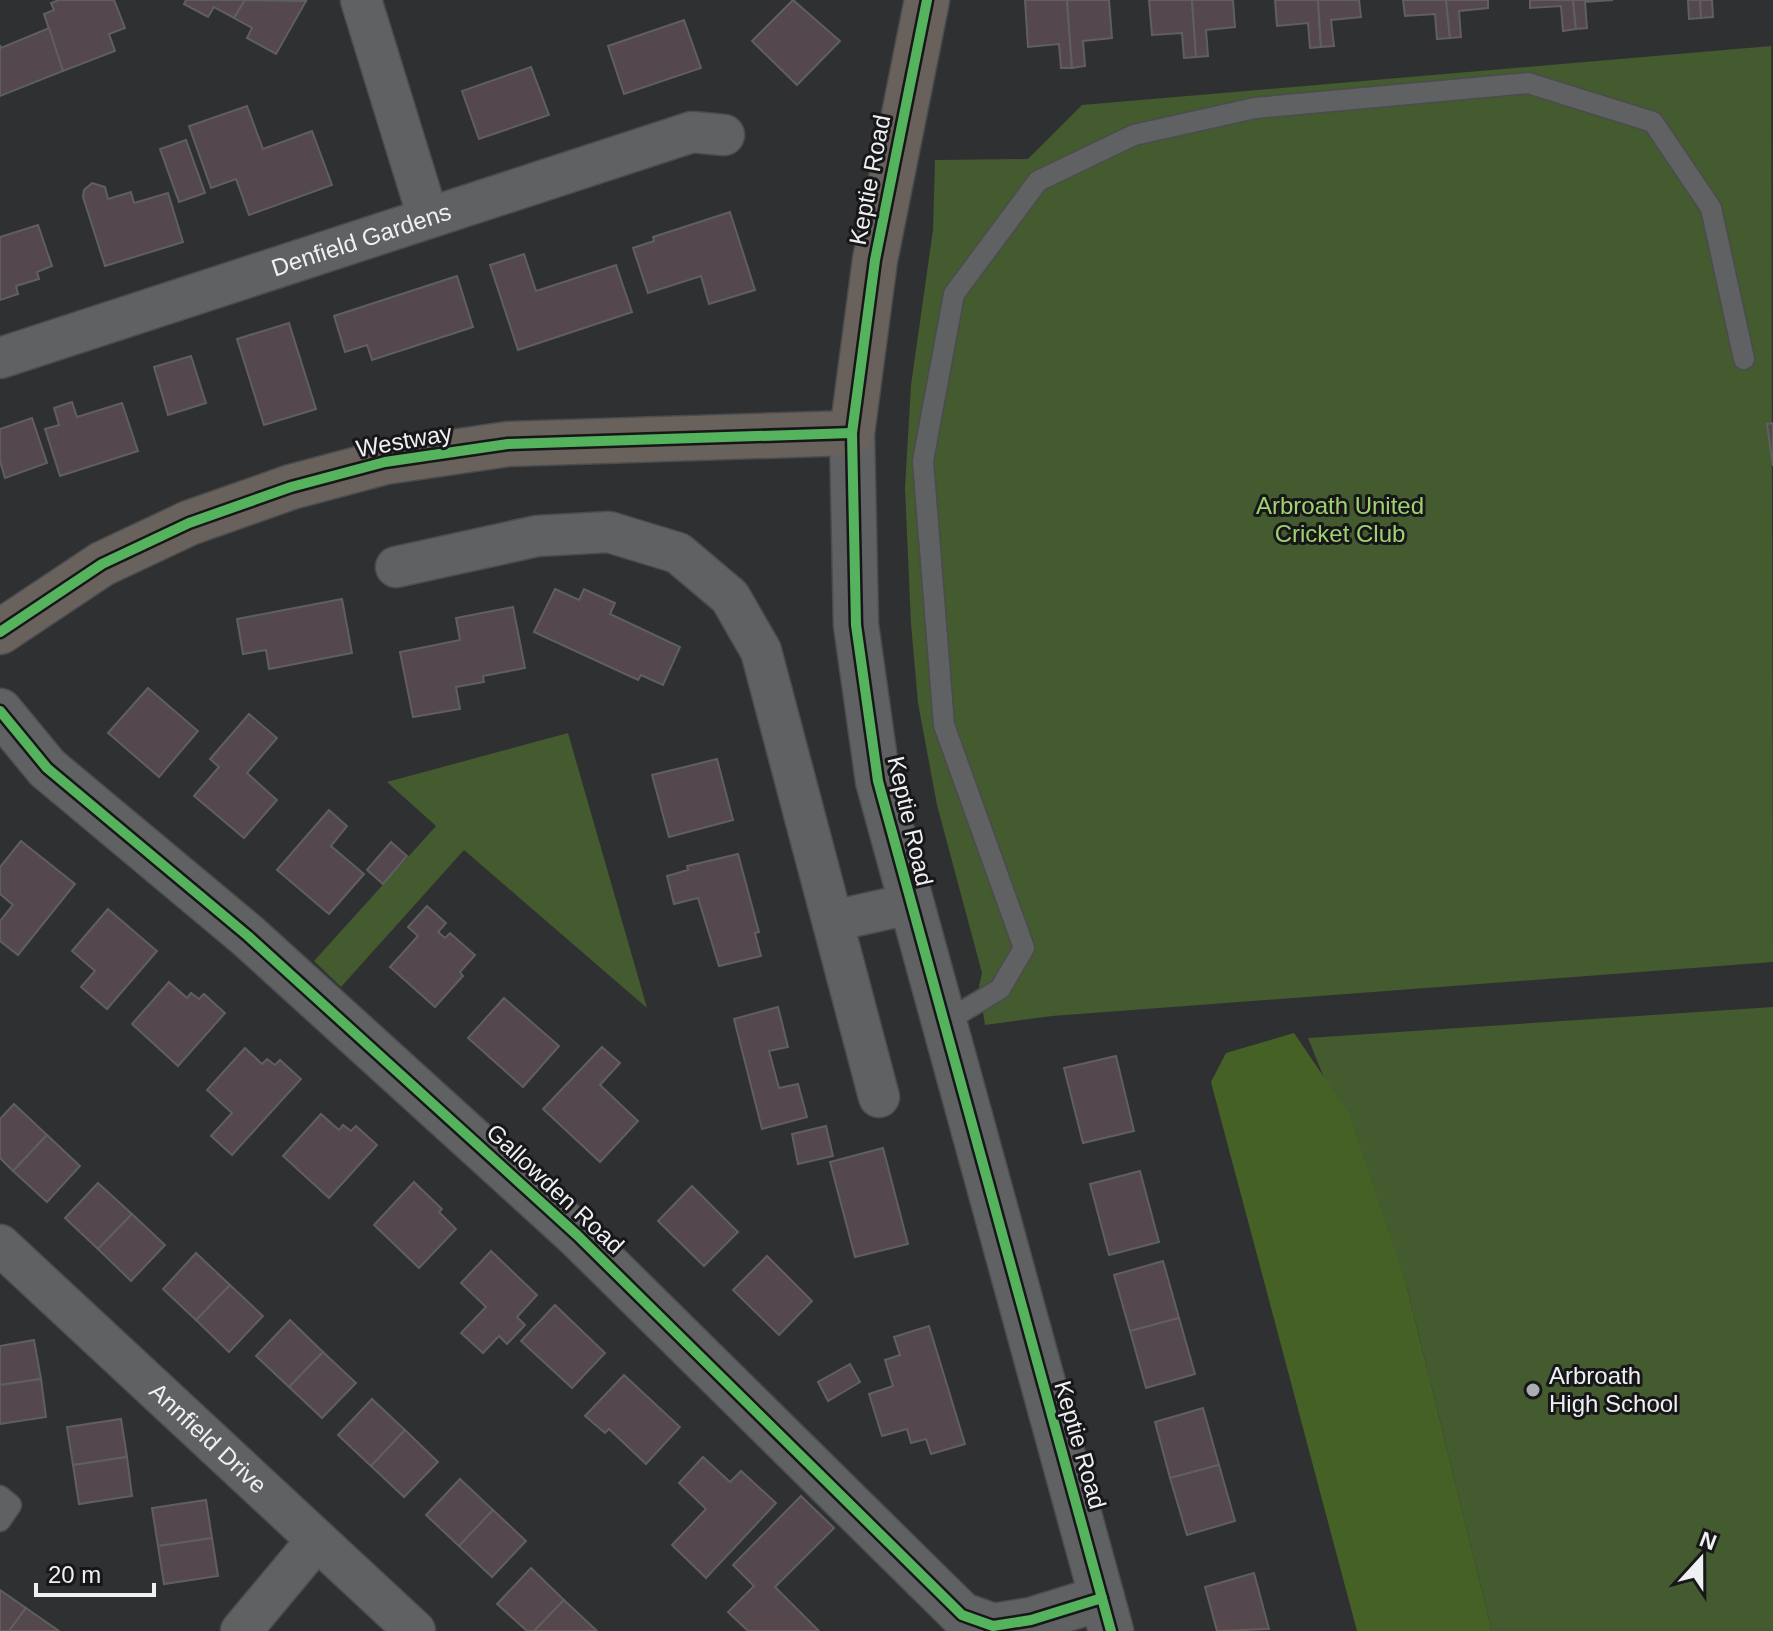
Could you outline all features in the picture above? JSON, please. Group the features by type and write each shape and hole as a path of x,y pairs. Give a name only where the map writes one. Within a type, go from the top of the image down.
{"main road":[{"name":"Keptie Road","path":"852,433 875,260 927,0"},
{"name":"Westway","path":"0,632 102,564 189,523 291,487 385,462 508,444 852,433"}],"street":[{"path":"361,0 428,217"},
{"name":"Denfield Gardens","path":"0,358 692,132 724,135"},
{"name":"Keptie Road","path":"852,433 853,582 864,692 878,781 909,904 1106,1615"},
{"path":"396,567 551,535 609,532 678,553 730,597 761,651 879,1097"},
{"name":"Gallowden Road","path":"0,711 47,768 248,936 577,1235 962,1615 993,1626 1106,1615"},
{"path":"833,921 909,904"},
{"name":"Annfield Drive","path":"0,1245 415,1631"},
{"path":"241,1631 317,1540"}],"lane":[{"path":"943,1023 1000,989 1024,948 944,725 923,461 954,294 1038,181 1134,135 1255,108 1528,83 1653,122 1711,208 1744,359"},
{"path":"0,1496 11,1505 0,1521"}],"green space":[{"name":"Arbroath United Cricket Club","path":"1771,46 1773,962 1052,1016 985,1025 979,986 982,973 937,805 918,703 911,624 905,488 911,385 933,230 935,160 1028,159 1082,105"},
{"path":"568,733 647,1008 464,850 341,987 314,961 436,826 387,782"},
{"name":"Arbroath High School","path":"1773,1007 1773,1631 1492,1631 1405,1280 1308,1038"},
{"path":"1294,1033 1349,1114 1405,1280 1492,1631 1357,1631 1211,1082 1226,1053"}],"building":[{"path":"59,0 114,0 125,28 109,34 115,51 63,71 44,14 54,10 51,3"},
{"path":"186,0 245,0 234,18 214,7 208,17 184,4"},
{"path":"245,0 306,1 276,54 247,38 252,28 234,18"},
{"path":"793,0 840,41 797,85 752,41"},
{"path":"1025,0 1067,0 1072,68 1061,68 1059,44 1028,47"},
{"path":"1067,0 1109,0 1112,38 1083,41 1085,66 1072,68"},
{"path":"1149,0 1192,0 1196,57 1184,58 1182,33 1152,35"},
{"path":"1192,0 1233,0 1235,27 1206,30 1208,56 1196,57"},
{"path":"1275,0 1318,0 1321,47 1310,48 1308,23 1277,26"},
{"path":"1318,0 1359,0 1361,17 1331,20 1334,46 1321,47"},
{"path":"1403,0 1446,0 1450,38 1437,39 1435,14 1405,16"},
{"path":"1446,0 1488,0 1488,8 1459,11 1461,37 1450,38"},
{"path":"1530,0 1573,0 1576,29 1563,31 1561,6 1530,8"},
{"path":"1573,0 1613,0 1585,2 1587,28 1576,29"},
{"path":"1688,0 1700,0 1701,18 1689,19"},
{"path":"1700,0 1712,0 1713,17 1701,18"},
{"path":"684,20 701,68 624,94 608,46"},
{"path":"49,28 63,71 0,96 0,45 1,48"},
{"path":"531,67 549,115 479,139 462,91"},
{"path":"247,106 263,149 312,131 332,185 249,215 236,179 211,188 189,126"},
{"path":"186,140 205,193 179,202 160,149"},
{"path":"92,183 105,187 108,199 131,192 134,203 168,193 183,242 105,266 83,197 84,190"},
{"path":"730,212 755,290 709,304 701,276 648,293 633,248 654,241 653,237"},
{"path":"38,225 52,266 37,272 39,279 16,286 18,294 0,300 0,237"},
{"path":"524,254 536,291 616,265 632,312 518,350 490,265"},
{"path":"457,276 473,327 372,360 367,345 345,352 334,316"},
{"path":"289,323 316,409 264,425 237,339"},
{"path":"191,356 206,403 168,415 154,367"},
{"path":"72,402 77,417 122,403 138,451 60,476 45,429 59,425 54,408"},
{"path":"32,418 47,463 5,478 0,461 0,429"},
{"path":"1773,423 1773,466 1767,424"},
{"path":"555,589 579,600 584,589 615,603 610,614 680,647 663,685 641,675 638,680 534,632"},
{"path":"342,599 352,653 269,669 266,650 243,654 237,619"},
{"path":"513,607 525,668 483,676 484,682 456,687 460,709 413,717 400,652 460,640 456,618"},
{"path":"148,688 198,731 159,777 108,733"},
{"path":"249,714 277,738 247,773 277,800 244,838 194,796 219,767 210,759"},
{"path":"717,759 733,820 669,837 652,775"},
{"path":"329,810 347,826 331,846 364,874 329,914 277,870"},
{"path":"21,841 75,884 18,955 0,941 0,921 13,905 0,894 0,867"},
{"path":"391,842 407,856 383,884 367,870"},
{"path":"738,854 759,932 755,933 761,956 719,966 698,898 674,904 667,876 688,870 687,866"},
{"path":"427,906 446,923 438,932 445,938 450,933 475,955 460,972 463,976 435,1007 390,967 418,936 408,927"},
{"path":"108,909 157,951 107,1009 81,987 95,971 72,951"},
{"path":"169,982 187,998 191,993 199,999 204,994 225,1013 178,1066 132,1024"},
{"path":"504,998 559,1046 523,1087 468,1038"},
{"path":"778,1007 788,1047 769,1051 779,1088 798,1084 807,1117 762,1129 734,1019"},
{"path":"602,1047 620,1063 600,1085 638,1121 600,1162 543,1109"},
{"path":"245,1048 262,1064 267,1059 275,1065 280,1060 301,1079 232,1155 211,1136 232,1113 207,1090"},
{"path":"1116,1056 1134,1131 1083,1143 1064,1068"},
{"path":"14,1104 47,1135 13,1171 0,1158 0,1119"},
{"path":"321,1114 339,1130 343,1125 351,1131 356,1126 377,1145 329,1198 283,1156"},
{"path":"826,1126 833,1156 798,1164 792,1134"},
{"path":"47,1135 80,1166 47,1202 13,1171"},
{"path":"883,1148 908,1244 855,1257 830,1162"},
{"path":"1140,1171 1159,1242 1109,1255 1090,1184"},
{"path":"414,1182 442,1209 439,1212 456,1229 419,1268 374,1225"},
{"path":"98,1183 132,1214 98,1249 65,1218"},
{"path":"692,1186 738,1232 704,1266 658,1221"},
{"path":"132,1214 165,1245 131,1281 98,1249"},
{"path":"491,1251 537,1295 517,1317 525,1325 507,1344 499,1336 483,1353 461,1333 486,1307 461,1283"},
{"path":"196,1253 230,1285 196,1320 163,1289"},
{"path":"767,1256 812,1301 779,1335 733,1290"},
{"path":"1163,1261 1179,1318 1130,1331 1114,1275"},
{"path":"230,1285 263,1316 229,1352 196,1320"},
{"path":"555,1305 605,1353 572,1388 521,1341"},
{"path":"1179,1318 1195,1374 1146,1388 1130,1331"},
{"path":"290,1320 323,1352 289,1387 256,1356"},
{"path":"929,1326 965,1444 931,1454 926,1439 911,1443 907,1429 882,1436 869,1394 893,1386 885,1360 900,1355 894,1337"},
{"path":"34,1340 41,1379 0,1385 0,1346"},
{"path":"323,1352 356,1383 322,1418 289,1387"},
{"path":"850,1364 860,1382 828,1401 818,1382"},
{"path":"624,1375 680,1427 646,1464 609,1429 605,1433 585,1416"},
{"path":"41,1379 46,1417 0,1424 0,1385"},
{"path":"372,1399 405,1430 371,1466 338,1435"},
{"path":"1203,1408 1219,1465 1170,1478 1155,1422"},
{"path":"121,1419 127,1457 73,1465 67,1427"},
{"path":"405,1430 438,1462 404,1497 371,1466"},
{"path":"127,1457 132,1496 79,1504 73,1465"},
{"path":"703,1457 730,1482 741,1471 776,1503 706,1578 672,1545 706,1509 679,1483"},
{"path":"1219,1465 1235,1521 1187,1535 1170,1478"},
{"path":"460,1479 493,1510 459,1546 426,1515"},
{"path":"801,1496 834,1528 775,1587 819,1631 748,1631 728,1612 754,1586 733,1565"},
{"path":"206,1500 212,1538 158,1546 152,1508"},
{"path":"493,1510 526,1541 492,1577 459,1546"},
{"path":"212,1538 218,1576 164,1584 158,1546"},
{"path":"531,1568 564,1600 534,1631 527,1631 497,1604"},
{"path":"1254,1573 1269,1629 1217,1631 1205,1587"},
{"path":"0,1590 26,1608 9,1631 0,1631"},
{"path":"564,1600 597,1631 534,1631"},
{"path":"26,1608 59,1631 9,1631"}],"cycle path":[{"path":"927,0 875,260 852,433 856,625 878,781 1111,1631"},
{"path":"0,632 102,564 189,523 291,487 385,462 508,444 852,433"},
{"path":"0,711 47,768 248,936 577,1235 962,1615 993,1626 1031,1620 1102,1598"}],"place":[{"name":"Arbroath High School","path":"1533,1390"}]}
